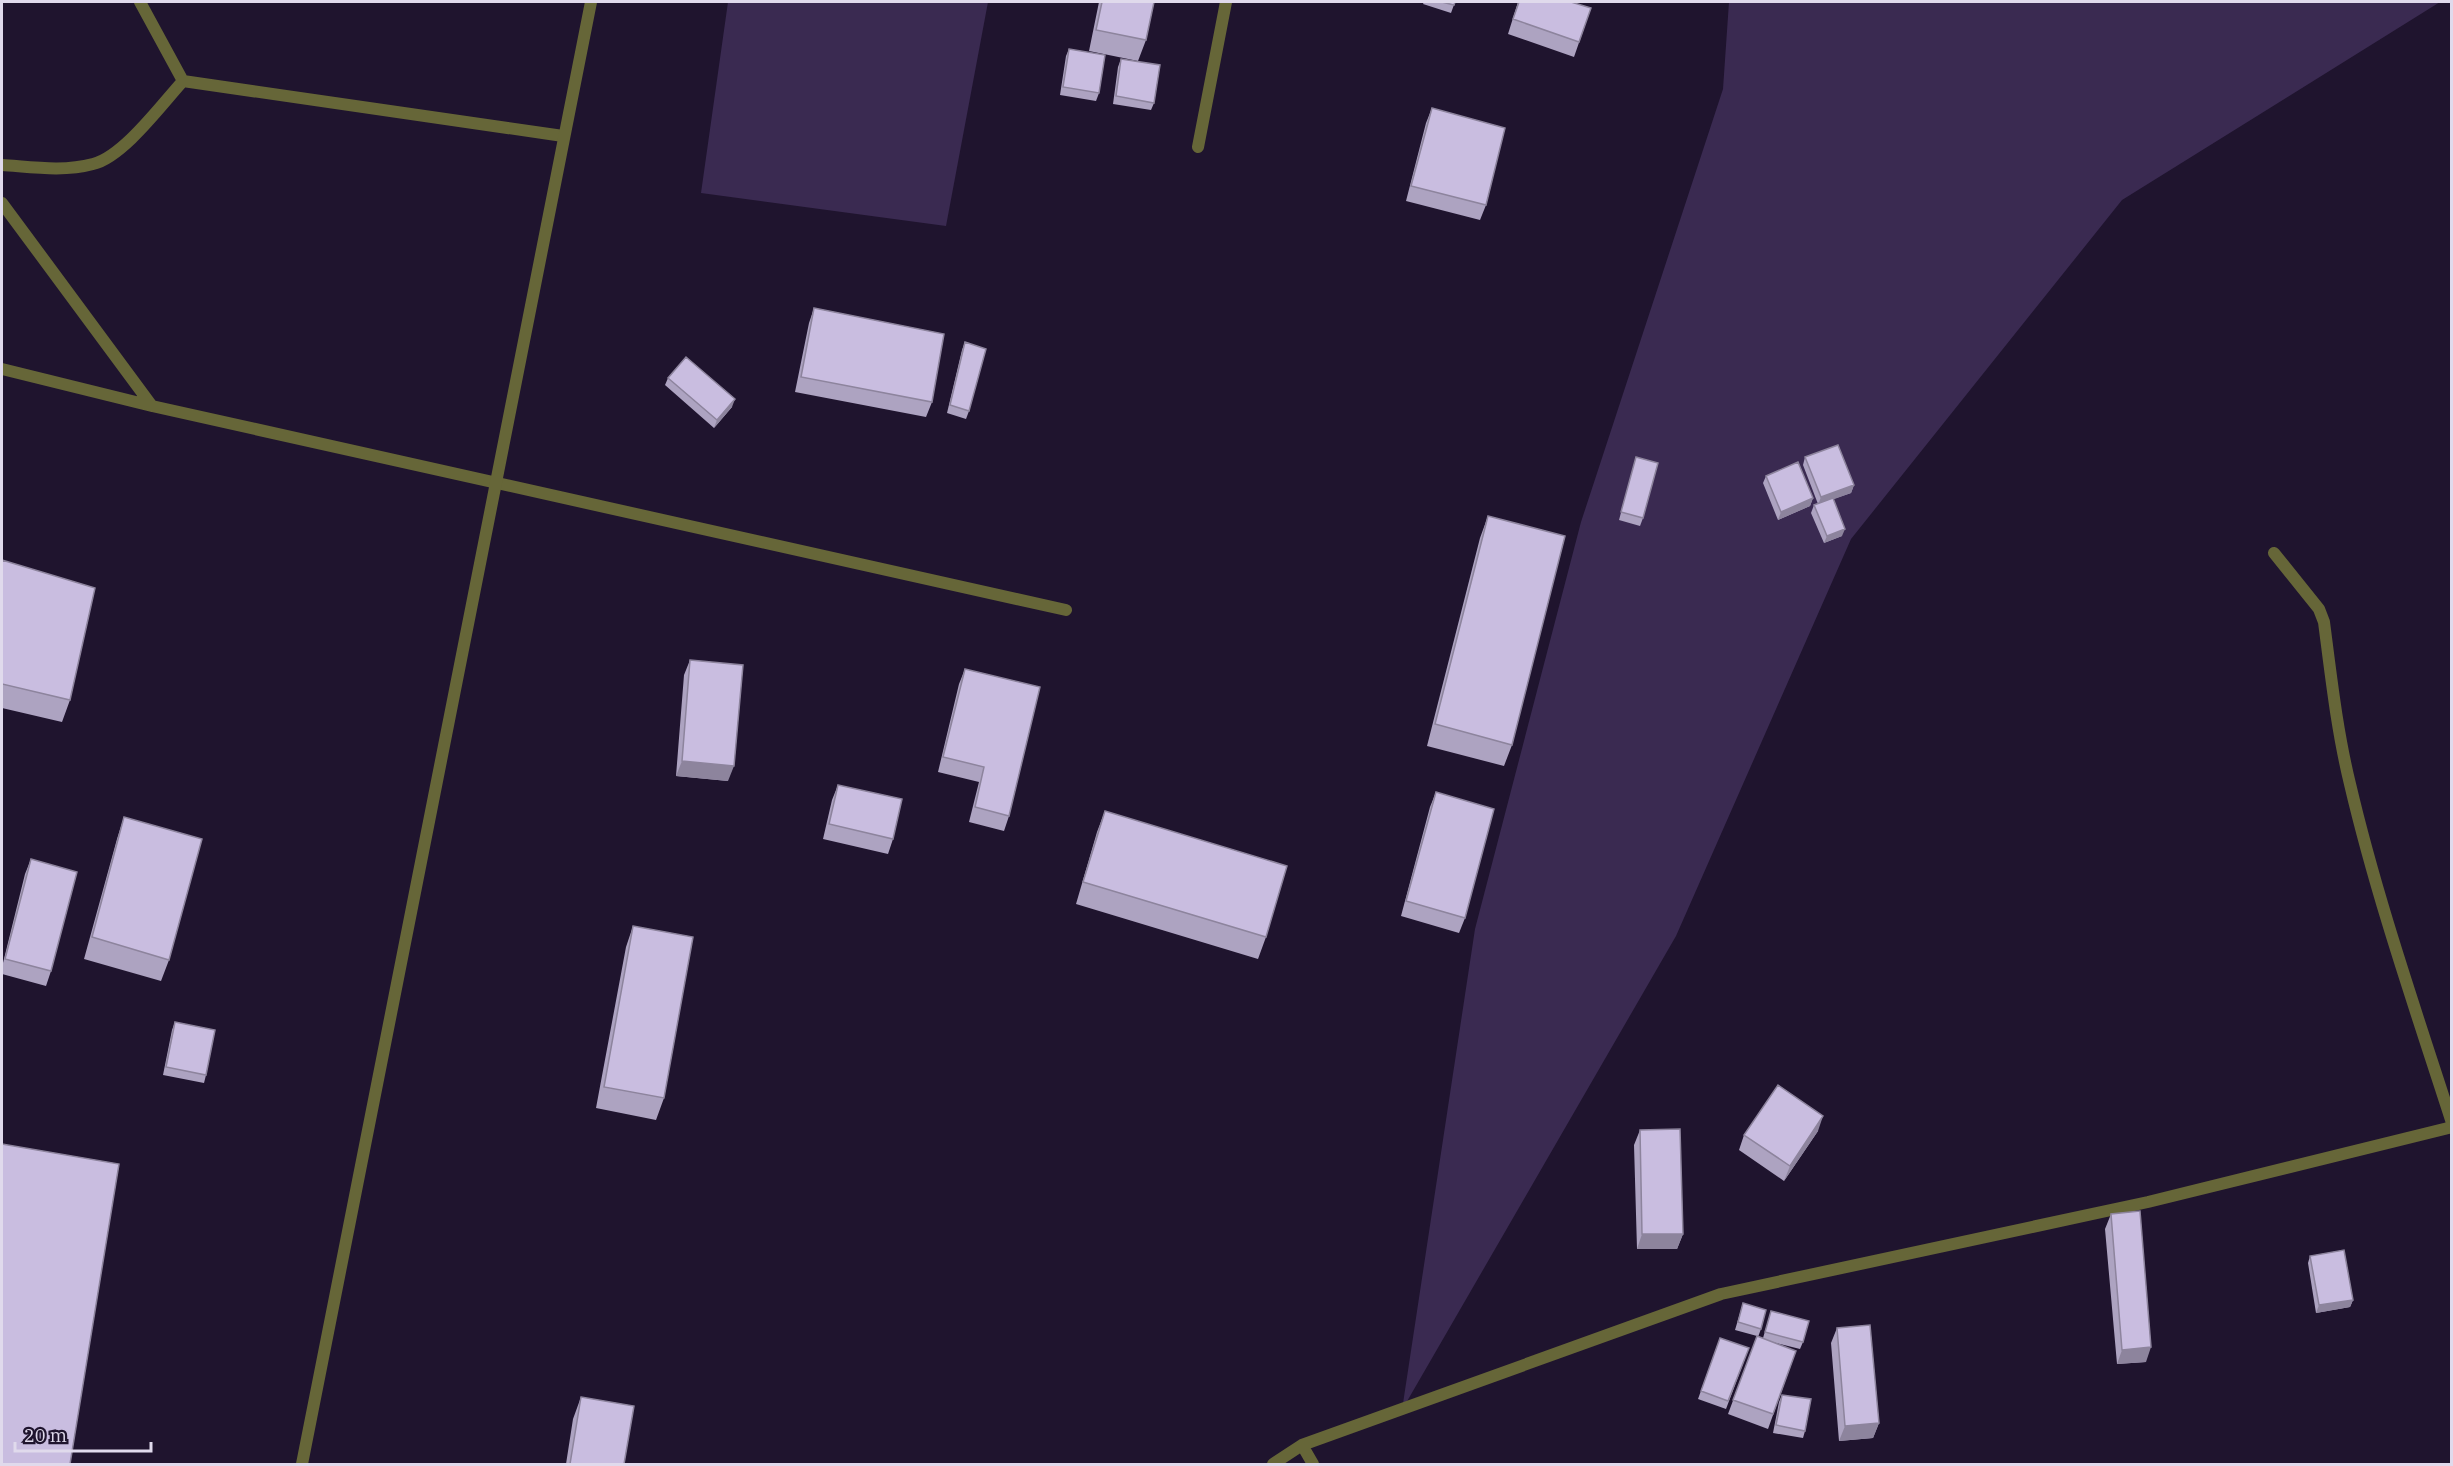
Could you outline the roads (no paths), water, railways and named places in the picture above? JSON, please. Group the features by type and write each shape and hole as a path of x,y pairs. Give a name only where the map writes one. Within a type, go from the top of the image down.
{"street":[{"path":"140,2 183,81"},
{"path":"302,1464 591,2"},
{"path":"1198,147 1226,2"},
{"path":"183,81 563,136"},
{"path":"2,165 67,169 96,164 125,145 183,81"},
{"path":"2,203 152,406"},
{"path":"2,369 152,406 1066,610"},
{"path":"1273,1464 1302,1445 1721,1294 2148,1202 2451,1125 2377,890 2349,783 2338,727 2324,622 2319,609 2274,553"},
{"path":"1302,1445 1313,1464"}]}
